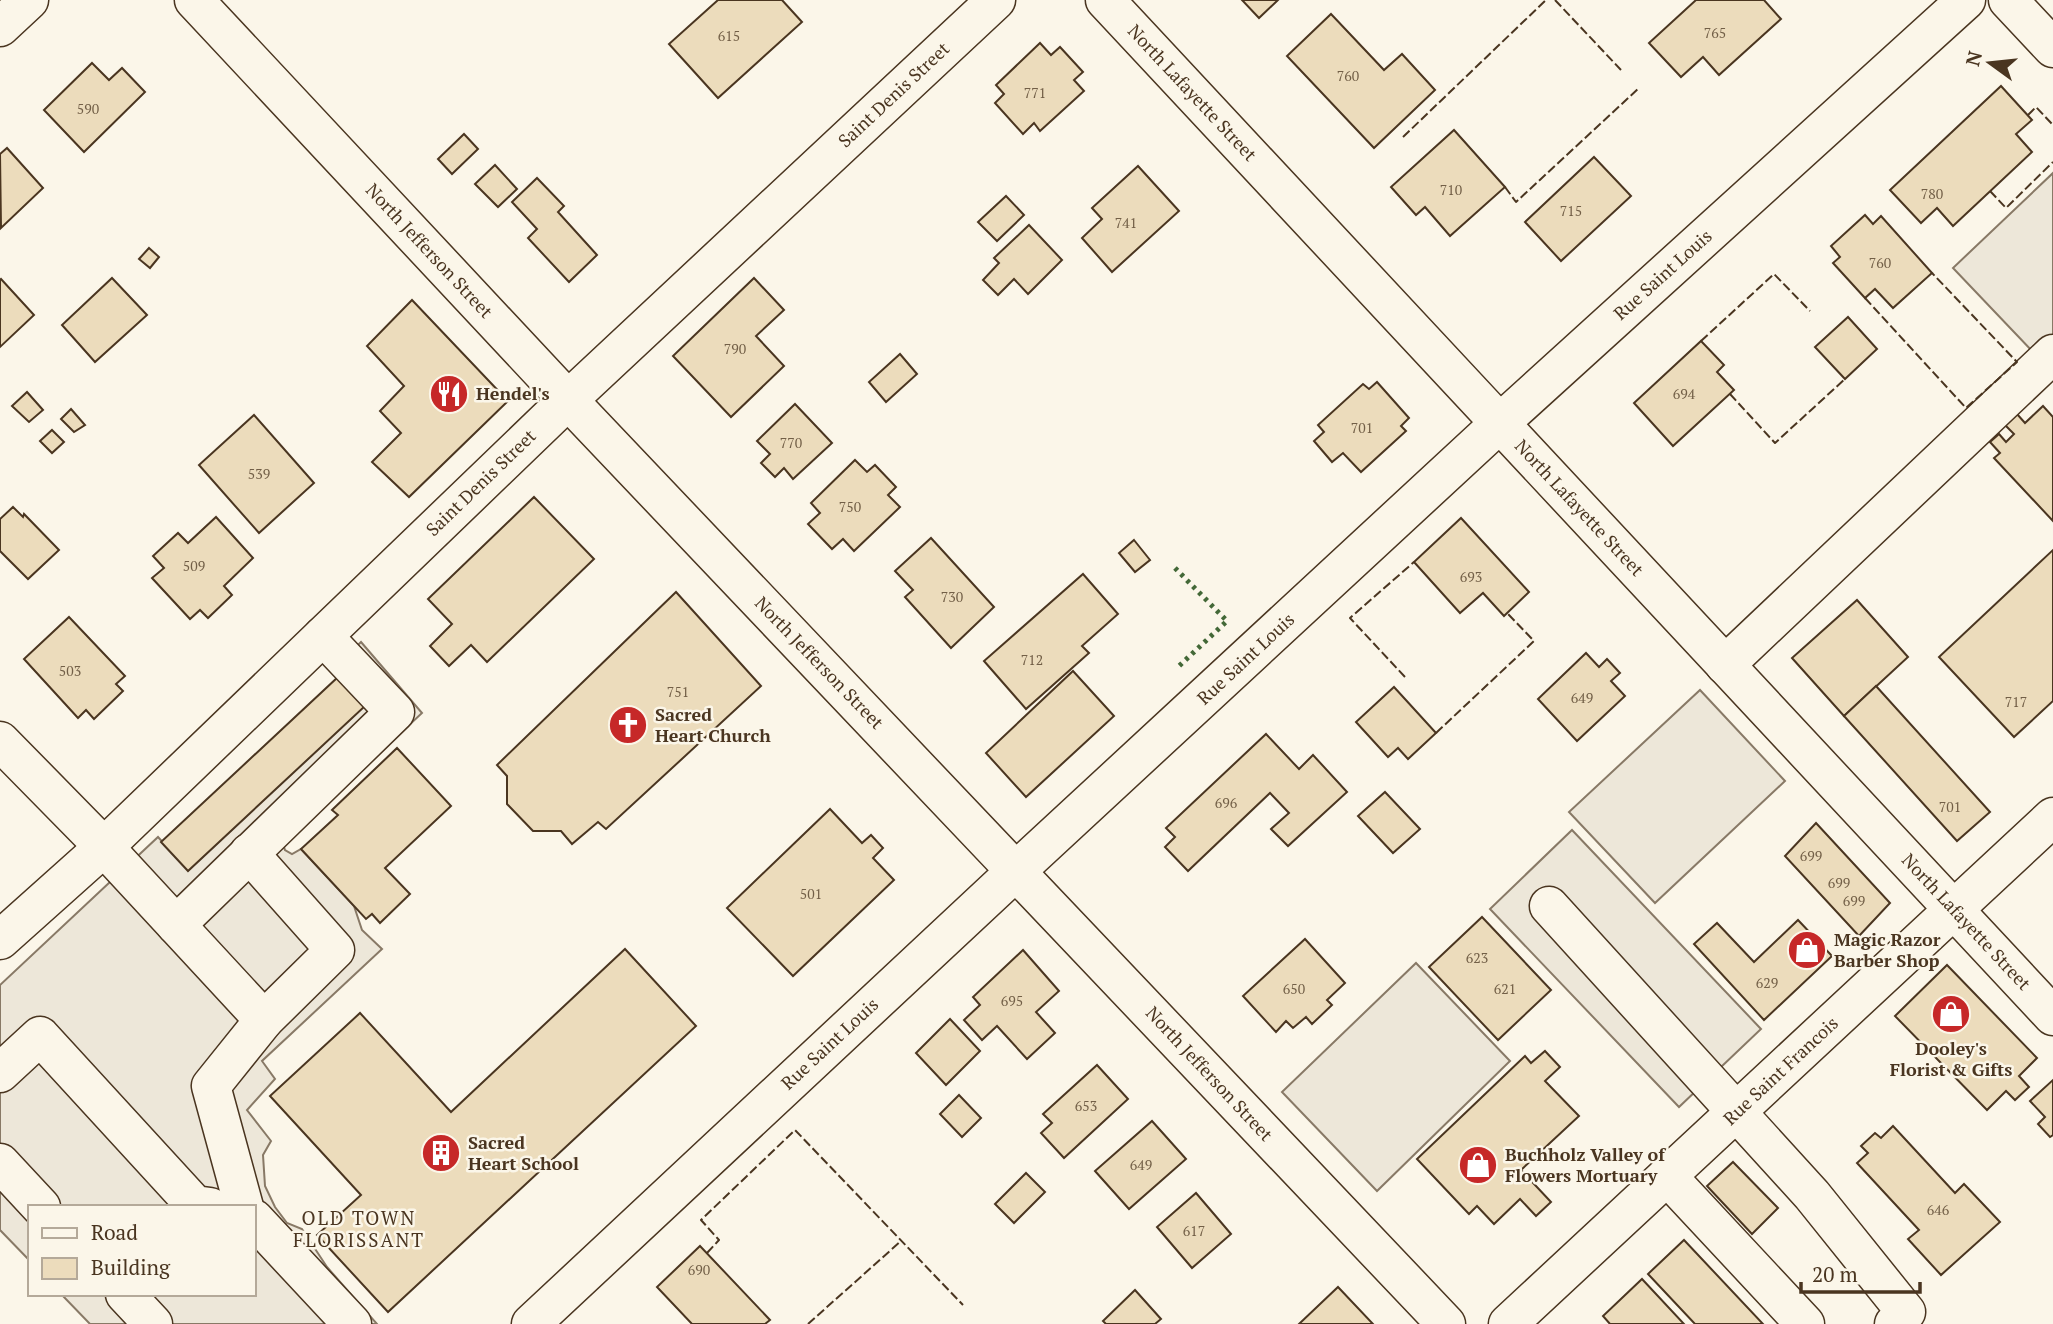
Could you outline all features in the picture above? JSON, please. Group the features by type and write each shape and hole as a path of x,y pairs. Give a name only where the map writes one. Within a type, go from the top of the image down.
{"street":[{"path":"0,26 29,0"},
{"name":"North Jefferson Street","path":"194,0 568,400 1446,1324"},
{"name":"Saint Denis Street","path":"0,940 104,847 568,400 996,0"},
{"name":"North Lafayette Street","path":"1105,0 2053,1016"},
{"name":"Rue Saint Louis","path":"534,1323 1016,871 1500,423 1966,0"},
{"path":"2008,0 2053,48"},
{"path":"1725,665 2053,354"},
{"path":"176,925 395,712 323,636"},
{"path":"0,741 104,847 264,1020"},
{"name":"Rue Saint Francois","path":"1508,1324 2053,817"},
{"path":"243,1205 211,1086 264,1020 335,950 249,853"},
{"path":"1549,906 1811,1195 1906,1312 1894,1324"},
{"path":"0,1073 40,1036 195,1205"},
{"path":"0,1163 39,1205"},
{"path":"1667,1176 1805,1324"},
{"path":"256,1221 352,1324"},
{"path":"127,1296 153,1324"}],"shaded area":[{"path":"2053,173 2053,373 1953,268"},
{"path":"361,642 422,713 283,844 285,850 292,854 301,849 354,906 362,930 382,949 262,1061 275,1079 247,1110 271,1141 263,1155 265,1186 275,1207 287,1223 302,1229 327,1267 377,1324 90,1324 63,1296 256,1296 256,1205 28,1205 28,1259 0,1230 0,985 158,837 188,870 364,706 332,670"},
{"path":"1700,690 1785,781 1655,903 1569,812"},
{"path":"1572,830 1761,1029 1679,1107 1490,909"},
{"path":"1416,963 1510,1061 1377,1191 1282,1092"}],"building":[{"path":"718,0 782,0 802,22 718,98 669,44"},
{"path":"1242,0 1278,0 1259,18"},
{"path":"1696,0 1764,0 1781,19 1719,75 1703,57 1681,77 1649,43"},
{"path":"1331,14 1384,70 1402,54 1435,90 1374,148 1287,56"},
{"path":"1040,43 1051,55 1060,47 1083,72 1074,80 1084,91 1040,131 1034,123 1023,134 995,103 1004,94 996,85"},
{"path":"92,63 109,80 122,68 145,92 84,152 44,110"},
{"path":"2001,86 2032,120 2016,134 2032,152 1953,226 1937,208 1921,223 1890,190"},
{"path":"1454,130 1505,187 1450,236 1425,207 1416,215 1391,187"},
{"path":"464,134 478,149 452,174 438,159"},
{"path":"7,148 43,188 1,228 0,154"},
{"path":"1594,157 1631,196 1561,261 1525,222"},
{"path":"495,165 517,189 498,207 475,184"},
{"path":"1138,166 1179,211 1112,272 1082,238 1102,219 1092,208"},
{"path":"537,178 564,206 558,212 597,255 569,282 528,238 537,229 512,202"},
{"path":"1006,196 1024,215 997,241 978,222"},
{"path":"1865,215 1873,224 1881,216 1932,273 1893,308 1875,289 1865,298 1833,263 1840,257 1831,246"},
{"path":"1029,225 1062,260 1028,294 1014,279 998,295 983,280 999,263 994,258"},
{"path":"149,248 159,257 150,268 139,259"},
{"path":"112,278 147,315 95,362 62,325"},
{"path":"754,278 784,310 756,336 784,366 731,417 673,356"},
{"path":"0,280 34,315 0,347"},
{"name":"Hendel's","path":"412,300 508,401 409,497 372,462 401,433 380,411 404,386 367,346"},
{"path":"1848,317 1877,349 1845,379 1815,347"},
{"path":"1701,341 1724,365 1717,372 1734,390 1673,446 1634,403"},
{"path":"900,354 917,374 886,402 869,382"},
{"path":"1377,382 1409,418 1401,426 1406,431 1361,472 1343,453 1332,462 1314,441 1324,432 1318,425 1363,384 1369,389"},
{"path":"27,392 43,410 29,422 12,406"},
{"path":"795,404 832,443 793,479 784,468 775,477 761,463 770,454 757,441"},
{"path":"2043,406 2053,417 2053,521 1994,458 2000,453 1990,442 1999,434 2006,442 2014,434 2005,425 2017,414 2025,423"},
{"path":"71,409 85,425 74,432 61,419"},
{"path":"254,415 314,483 259,533 199,465"},
{"path":"52,430 64,442 52,453 40,441"},
{"path":"855,460 867,472 875,465 896,487 888,495 900,507 854,551 843,539 832,549 808,524 820,513 811,503"},
{"path":"534,497 594,559 487,662 471,645 449,666 430,646 452,624 428,599"},
{"path":"13,507 23,517 24,514 59,550 28,579 0,551 0,519"},
{"path":"216,517 253,558 224,586 232,595 208,618 200,610 190,619 152,578 164,568 153,556 178,533 188,543"},
{"path":"1461,518 1529,592 1504,616 1483,593 1460,613 1414,562"},
{"path":"931,538 994,607 951,648 905,597 913,590 895,571"},
{"path":"1134,540 1150,560 1135,572 1119,553"},
{"path":"2053,550 2053,701 2014,737 1939,657"},
{"path":"1083,574 1118,614 1082,646 1089,653 1026,709 984,661"},
{"name":"Sacred Heart Church","path":"676,592 761,686 606,829 598,822 572,844 561,831 533,831 507,804 507,776 497,765"},
{"path":"1857,600 1908,657 1844,716 1792,658"},
{"path":"69,617 125,676 116,684 123,691 94,719 86,710 78,718 24,659"},
{"path":"1586,653 1599,667 1607,659 1620,673 1611,681 1625,696 1577,741 1538,699"},
{"path":"1073,671 1114,716 1026,797 986,753"},
{"path":"338,677 365,706 188,871 161,842"},
{"path":"1876,686 1990,812 1957,841 1844,716"},
{"path":"1394,687 1436,733 1408,759 1398,748 1388,757 1356,722"},
{"path":"1266,734 1299,769 1313,755 1347,792 1288,846 1271,829 1289,813 1270,793 1188,871 1165,847 1175,837 1166,828"},
{"path":"397,748 451,806 385,868 410,894 380,923 372,914 366,919 301,849 338,815 332,810"},
{"path":"1385,792 1420,829 1393,853 1358,816"},
{"path":"830,809 862,843 871,835 883,848 873,858 894,880 793,976 727,908"},
{"path":"1816,823 1890,903 1859,936 1785,856"},
{"path":"1482,917 1551,990 1498,1040 1429,967"},
{"path":"1798,920 1832,956 1764,1020 1694,944 1717,923 1754,962"},
{"path":"1305,939 1345,983 1327,1000 1332,1005 1312,1024 1306,1017 1293,1028 1286,1021 1276,1032 1243,996"},
{"name":"Sacred Heart School","path":"625,949 696,1026 388,1312 317,1235 361,1195 270,1096 360,1013 451,1112"},
{"path":"1023,950 1059,991 1036,1012 1055,1033 1027,1059 997,1026 982,1040 964,1020 980,1005 973,997"},
{"path":"1947,965 2037,1058 2019,1076 2029,1087 2015,1100 2006,1091 1987,1110 1895,1016"},
{"path":"950,1019 980,1051 946,1085 916,1053"},
{"path":"1545,1051 1560,1067 1545,1081 1579,1116 1521,1170 1551,1202 1536,1216 1520,1199 1494,1224 1477,1206 1469,1214 1417,1159 1525,1056 1531,1063"},
{"path":"1097,1065 1128,1099 1064,1158 1041,1133 1052,1123 1043,1114"},
{"path":"2053,1080 2053,1135 2050,1137 2038,1124 2045,1117 2030,1101"},
{"path":"959,1095 981,1118 962,1137 940,1114"},
{"path":"1152,1121 1186,1159 1129,1209 1095,1171"},
{"path":"1893,1126 1955,1193 1964,1184 2000,1222 1941,1275 1908,1239 1919,1230 1857,1163 1868,1153 1861,1146 1875,1133 1881,1138"},
{"path":"1733,1162 1778,1208 1752,1234 1707,1186"},
{"path":"1026,1173 1045,1192 1014,1223 995,1204"},
{"path":"1196,1193 1231,1234 1192,1268 1157,1227"},
{"path":"1684,1240 1763,1324 1695,1324 1648,1274"},
{"path":"700,1246 770,1320 765,1324 692,1324 657,1287"},
{"path":"1642,1279 1684,1324 1610,1324 1603,1316"},
{"path":"1338,1287 1373,1324 1299,1324"},
{"path":"1135,1290 1161,1319 1155,1324 1106,1324 1103,1321"}],"hedge":[{"path":"1175,568 1227,621 1178,667"}],"fence":[{"path":"1403,137 1546,0"},
{"path":"1555,0 1621,70"},
{"path":"1505,187 1516,202 1639,88"},
{"path":"2028,115 2036,107 2053,125"},
{"path":"1990,191 2006,208 2053,162"},
{"path":"1865,298 1966,408 2017,362 1932,273"},
{"path":"1701,341 1774,274 1810,311"},
{"path":"1730,394 1775,443 1845,379"},
{"path":"1405,677 1350,618 1414,562"},
{"path":"1436,733 1534,641 1507,613"},
{"path":"707,1253 719,1240 701,1220 795,1130 963,1305"},
{"path":"808,1324 901,1241"}],"place":[{"name":"Hendel's","path":"449,394"},
{"name":"Sacred Heart Church","path":"628,725"},
{"name":"Magic Razor Barber Shop","path":"1807,950"},
{"name":"Dooley's Florist & Gifts","path":"1951,1014"},
{"name":"Sacred Heart School","path":"441,1153"},
{"name":"Buchholz Valley of Flowers Mortuary","path":"1478,1165"}],"district":[{"name":"OLD TOWN FLORISSANT","path":"359,1229"}]}
